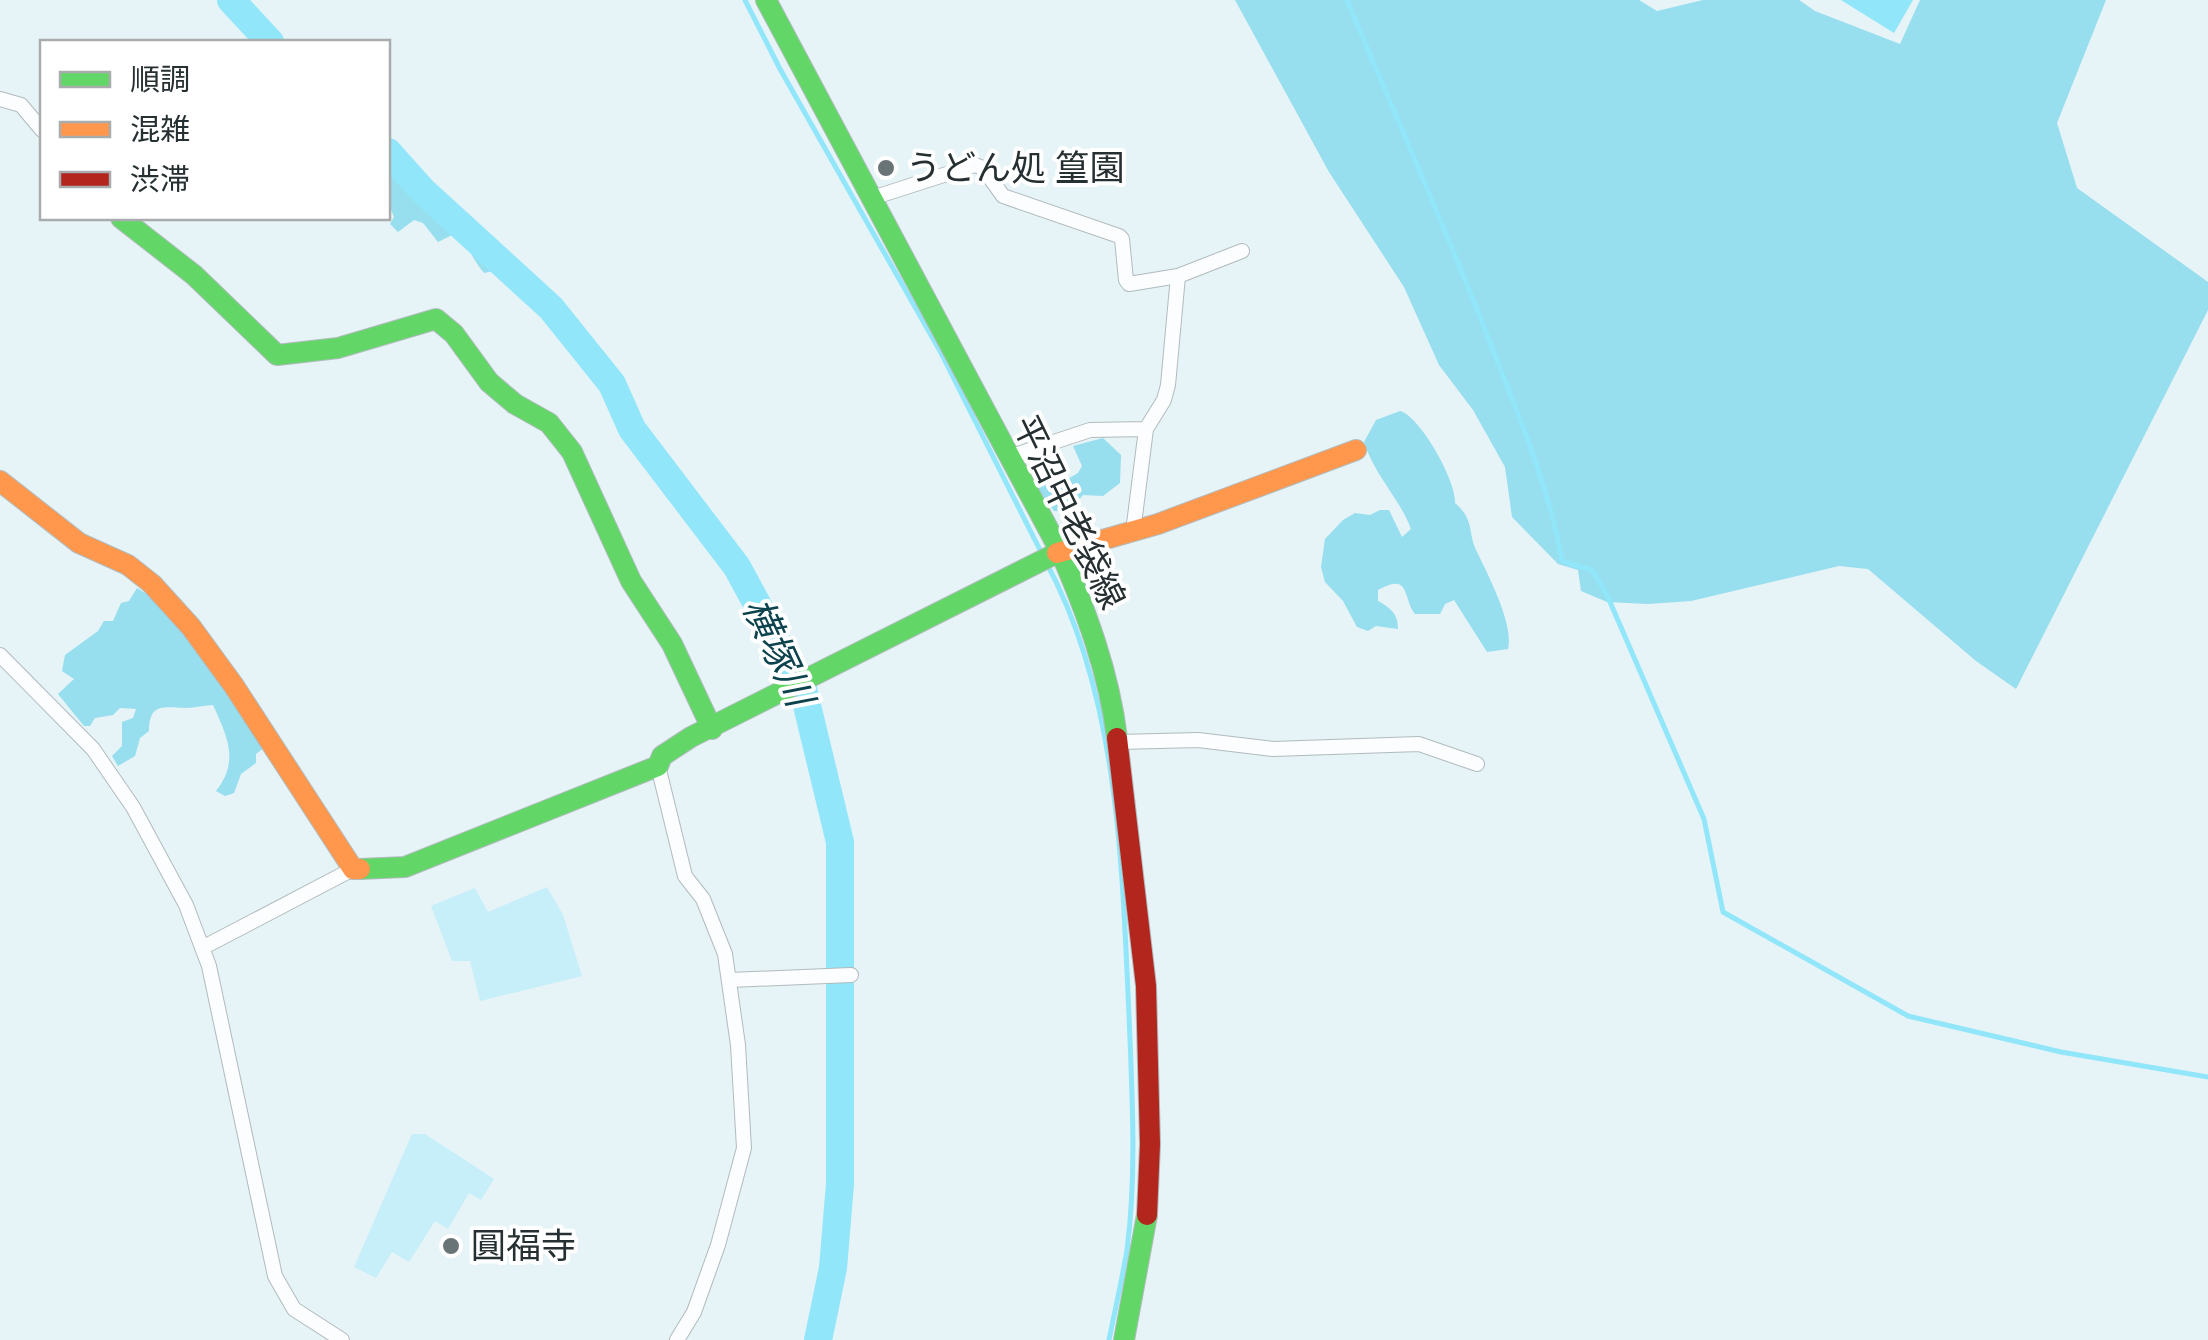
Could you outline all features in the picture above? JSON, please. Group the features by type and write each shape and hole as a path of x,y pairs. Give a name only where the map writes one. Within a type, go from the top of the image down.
{"street":[{"name":"平沼中老袋線","path":"766,0 1060,551 1086,611 1112,700 1146,986 1150,1144 1146,1217 1124,1340"},
{"path":"0,98 21,105 40,128"},
{"path":"872,198 975,165 983,168 1004,196 1119,236 1126,280 1130,284 1178,276 1242,251"},
{"path":"124,220 194,274 277,355 303,356 381,338 436,319 454,334 488,382 515,404 549,423 572,452 631,581 672,644 712,729"},
{"path":"1133,532 1146,430 1168,386 1178,276"},
{"path":"1010,457 1090,430 1146,430"},
{"path":"677,1340 694,1312 716,1252 744,1148 730,980 716,927 686,876 658,766 662,756 1060,551 1133,532 1356,450"},
{"path":"0,481 79,544 128,565 152,584 191,627 234,686 353,869"},
{"path":"0,655 93,749 133,807 186,905 209,966 275,1276 294,1309 342,1340"},
{"path":"1118,742 1198,740 1273,749 1418,744 1476,764"},
{"path":"202,948 353,869 405,866 658,766"},
{"path":"730,980 851,975"}],"shaded area":[{"path":"1235,0 1639,0 1657,11 1703,0 1799,0 1815,11 1900,44 1920,0 2106,0 2057,123 2077,188 2208,282 2208,310 2016,689 1976,661 1868,569 1839,566 1691,601 1607,602 1581,591 1578,570 1558,564 1512,517 1505,467 1473,410 1439,365 1404,287 1329,172"},
{"path":"1841,0 1913,0 1894,33"},
{"path":"390,162 419,196 455,212 498,253 502,269 484,273 456,233 438,242 423,223 414,220 398,232 390,224 394,217 390,208"},
{"path":"1400,411 1427,437 1444,466 1455,503 1468,521 1474,545 1504,613 1508,649 1487,652 1454,600 1445,604 1440,614 1415,614 1404,589 1396,584 1378,590 1378,601 1393,612 1398,629 1376,626 1368,631 1357,627 1343,601 1325,582 1321,567 1325,539 1343,520 1355,513 1370,515 1389,510 1402,537 1411,529 1364,442 1376,420"},
{"path":"1103,438 1121,455 1120,483 1103,496 1083,495 1068,512 1054,511 1032,482 1029,465 1043,456 1053,478 1061,483 1082,466 1073,446"},
{"path":"137,588 163,604 266,746 256,754 256,763 241,774 234,793 225,796 216,791 228,769 229,748 213,705 155,711 135,756 118,766 112,756 122,746 122,722 133,718 136,709 120,708 113,715 95,718 90,726 84,726 58,694 74,679 62,671 65,655 98,631 104,621 113,621 121,603 129,601"},
{"path":"547,887 563,915 582,976 480,1001 470,961 452,961 431,906 475,888 488,912"},
{"path":"412,1134 425,1134 494,1179 481,1200 469,1193 448,1229 435,1221 409,1262 392,1252 376,1278 354,1267"}],"waterway":[{"name":"横塚川","path":"231,0 268,40"},
{"path":"745,0 940,351 1041,552"},
{"path":"1347,0 1516,408 1543,483 1562,561 1592,570 1607,595 1704,819 1723,912 1908,1016 2061,1052 2208,1077"},
{"name":"横塚川","path":"390,154 423,191 551,308 612,384 632,429 737,567 803,689 840,842 840,1184 833,1268 818,1340"},
{"path":"1046,562 1089,669 1102,725 1119,841 1133,1162 1127,1250 1109,1340"}],"traffic: fast":[{"path":"766,0 1060,551 1095,642 1117,738"},
{"path":"124,220 194,275 277,355 338,348 436,319 454,334 489,382 515,404 549,423 572,452 631,581 672,644 712,729"},
{"path":"360,869 405,867 658,766 662,756 691,737 1057,553"},
{"path":"1124,1340 1147,1215"}],"traffic: slow":[{"path":"1057,553 1158,524 1356,450"},
{"path":"0,481 79,543 128,565 152,584 191,627 353,869 360,869"}],"traffic: jam":[{"path":"1117,738 1146,986 1150,1144 1147,1215"}],"place":[{"name":"うどん処 篁園","path":"886,168"},
{"name":"圓福寺","path":"451,1246"}]}
